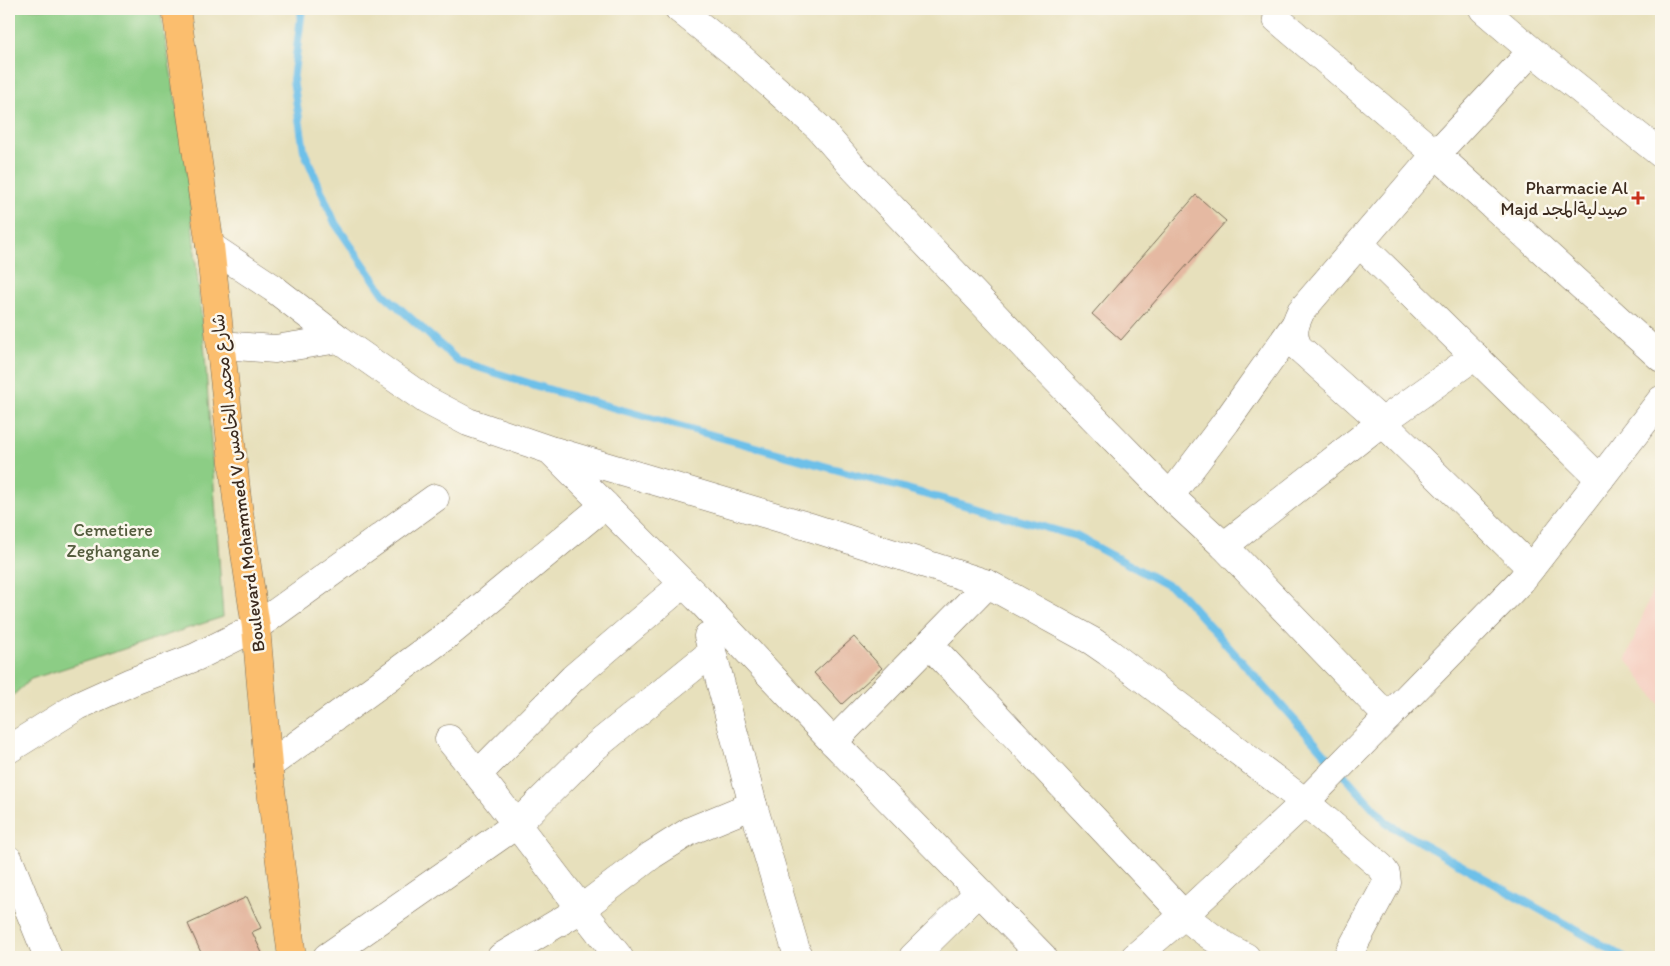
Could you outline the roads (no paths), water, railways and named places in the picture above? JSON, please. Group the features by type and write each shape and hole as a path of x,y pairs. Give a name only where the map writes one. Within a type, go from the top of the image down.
{"main road":[{"name":"Boulevard Mohammed V شارع محمد الخامس","path":"176,9 210,246 237,499 256,627 268,766 292,957"}],"street":[{"path":"679,9 742,59 819,128 852,166 1030,352 1170,496 1224,546 1388,717"},
{"path":"1483,9 1532,51 1661,154"},
{"path":"1277,19 1436,154 1661,358"},
{"path":"1170,496 1226,422 1295,325 1301,310 1436,154 1532,51"},
{"path":"1360,244 1600,479"},
{"path":"210,246 273,288 406,388 486,429 550,450 810,527 988,584 1092,641 1312,794 1381,867 1387,877 1384,891 1347,957"},
{"path":"1295,325 1295,340 1298,346 1382,422 1531,568"},
{"path":"221,345 275,349 339,339"},
{"path":"1224,546 1382,422 1475,356"},
{"path":"1135,957 1184,915 1312,794 1521,581 1661,400"},
{"path":"550,450 691,591 833,742 1043,957"},
{"path":"9,750 78,706 131,682 196,657 256,627 435,498"},
{"path":"268,766 451,632 604,505"},
{"path":"833,742 988,584"},
{"path":"691,591 712,652 753,805 798,957"},
{"path":"478,774 573,678 691,591"},
{"path":"929,644 1184,915 1205,934 1246,957"},
{"path":"327,957 516,825 596,746 712,652"},
{"path":"449,740 478,774 619,957"},
{"path":"501,957 581,909 652,856 690,831 753,805"},
{"path":"9,860 48,957"},
{"path":"914,957 979,892"}],"waterway":[{"path":"302,9 293,80 304,151 335,223 384,294 458,361 557,392 1076,536 1178,591 1388,824 1624,957"}],"place":[{"name":"Pharmacie Al Majd صيدليةالمجد","path":"1638,198"}],"park label":[{"name":"Cemetiere Zeghangane","path":"113,540"}]}
